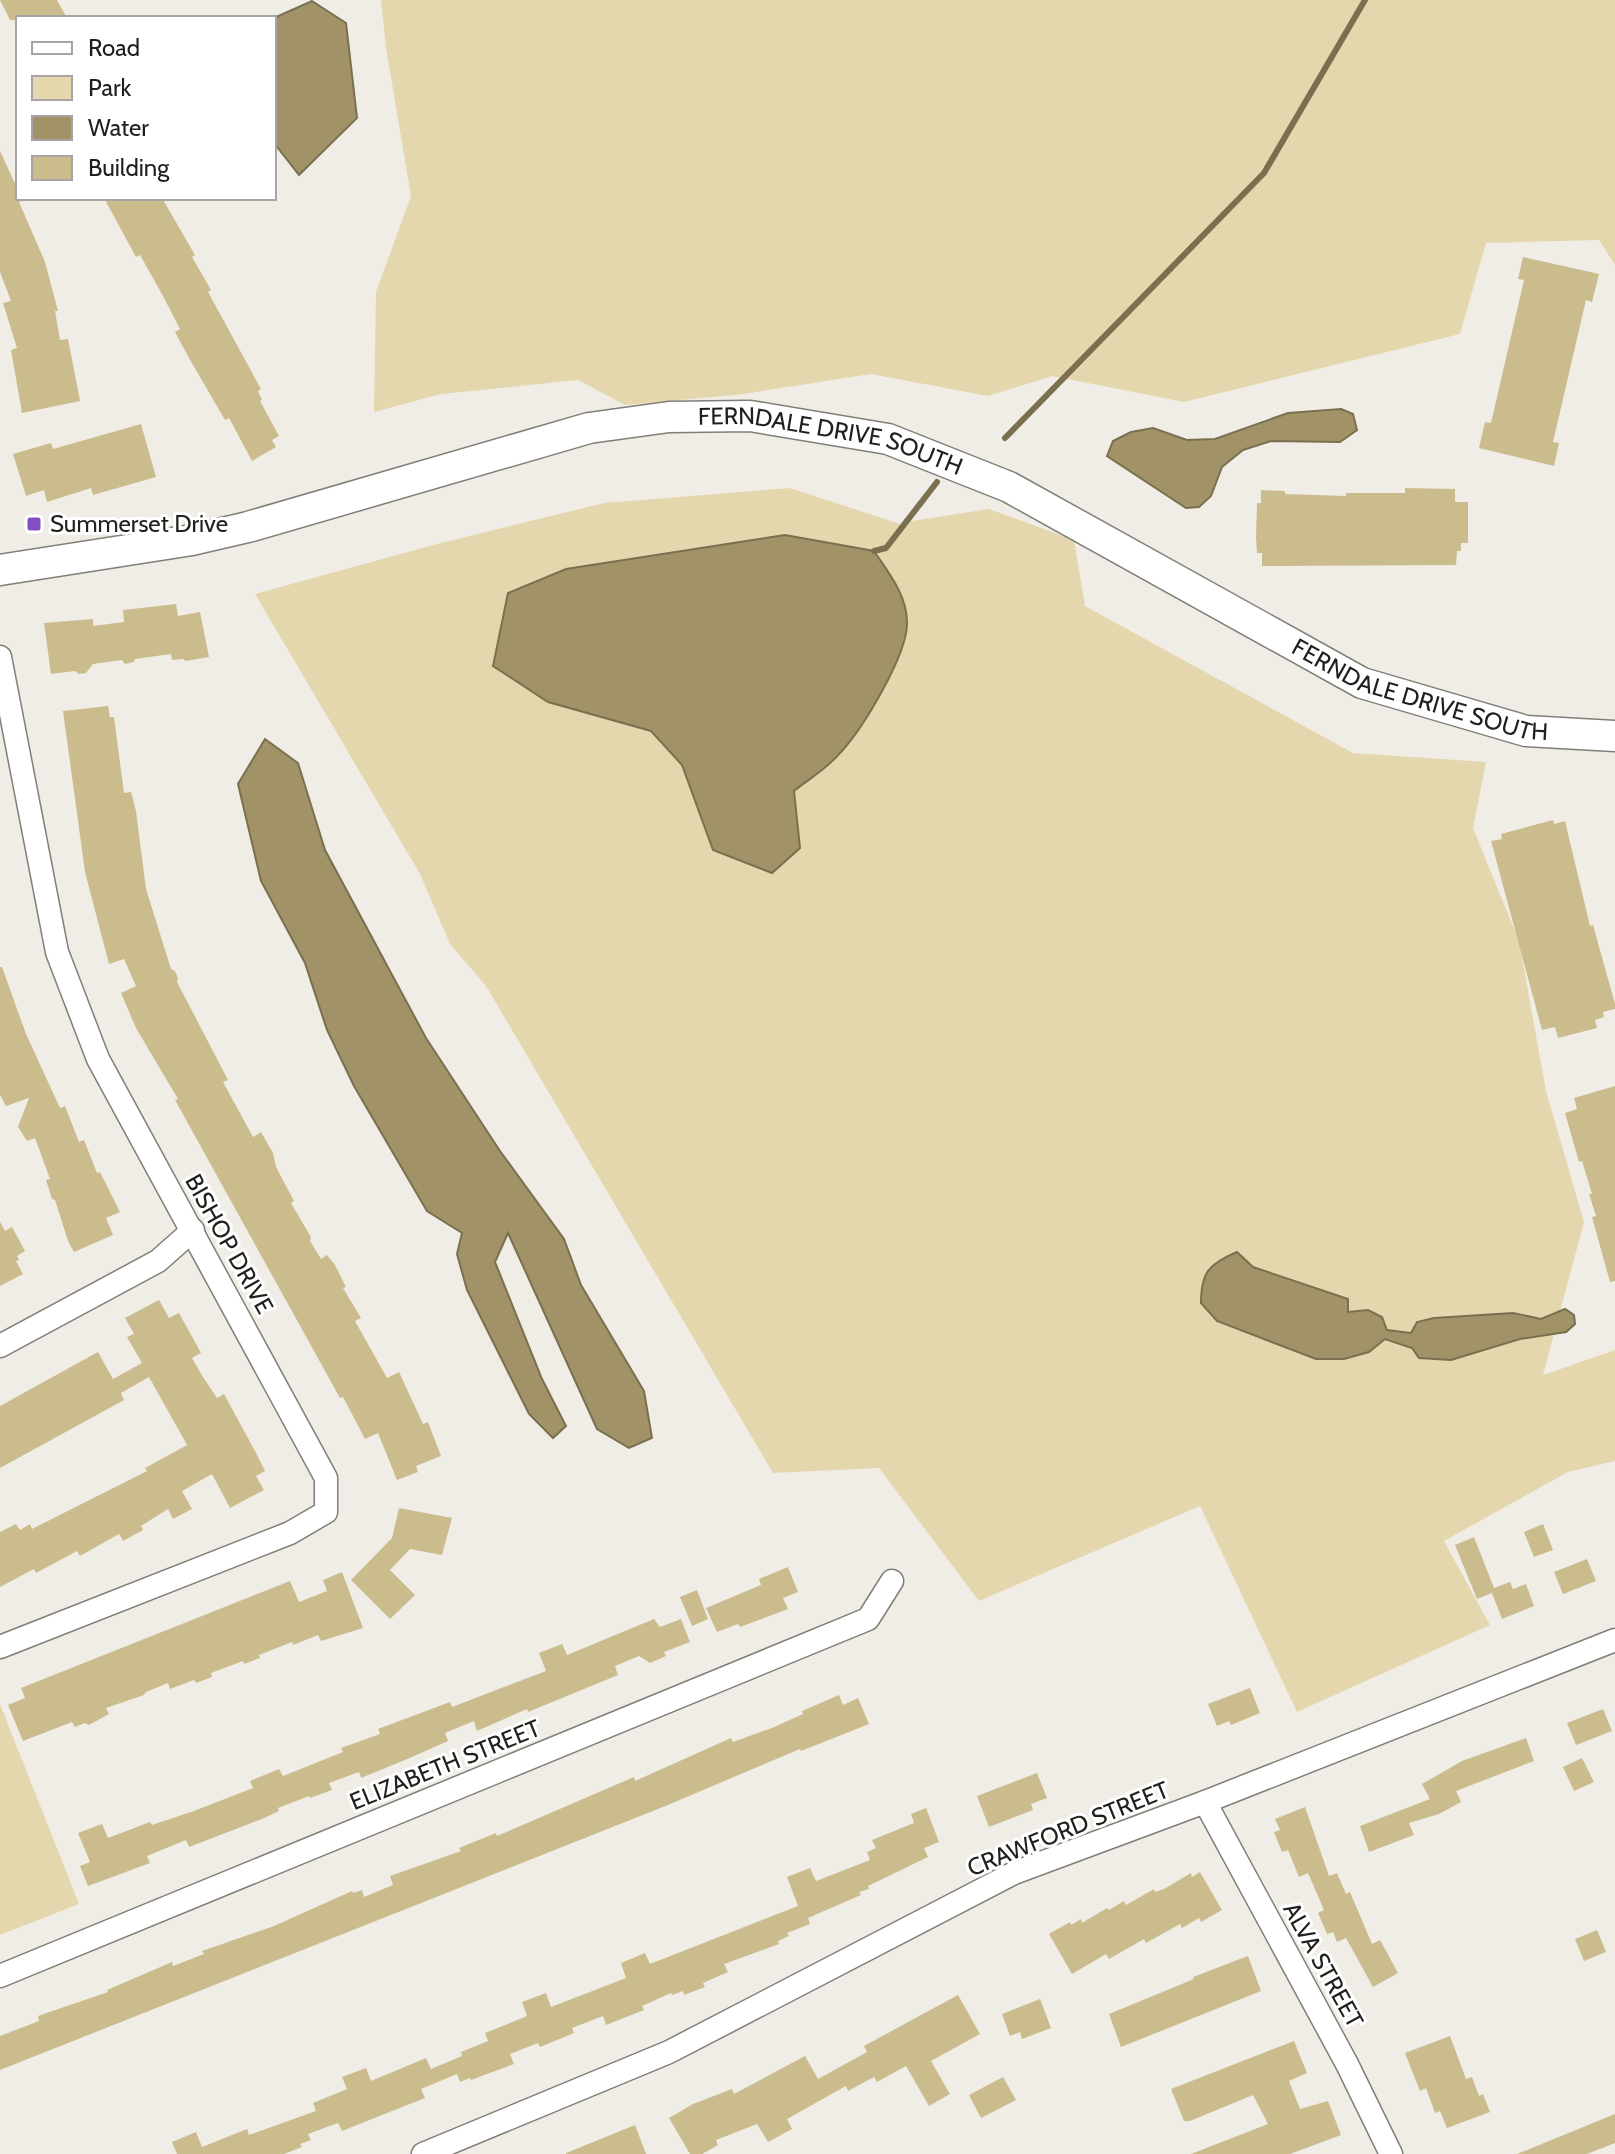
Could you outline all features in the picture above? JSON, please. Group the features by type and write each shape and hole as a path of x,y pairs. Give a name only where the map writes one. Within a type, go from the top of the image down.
{"main road":[{"name":"FERNDALE DRIVE SOUTH","path":"0,570 192,540 248,527 589,428 669,417 750,416 888,439 1009,487 1362,683 1526,731 1615,736"}],"street":[{"name":"BISHOP DRIVE","path":"0,657 57,952 98,1059 326,1478 326,1512 290,1533 0,1647"},
{"path":"0,1346 158,1261 193,1230"},
{"name":"ELIZABETH STREET","path":"0,1976 868,1619 892,1581"},
{"name":"CRAWFORD STREET","path":"423,2154 669,2052 1014,1873 1205,1802 1615,1640"},
{"name":"ALVA STREET","path":"1205,1802 1347,2064 1391,2154"}],"green space":[{"path":"381,0 1615,0 1615,265 1599,240 1486,243 1460,334 1184,402 1052,376 988,396 871,374 736,395 625,405 578,380 441,394 374,412 376,292 411,196"},
{"path":"790,488 903,525 905,522 989,509 1074,540 1085,606 1353,753 1486,762 1473,828 1519,941 1546,1091 1584,1222 1543,1375 1615,1350 1615,1461 1568,1472 1444,1541 1490,1625 1297,1712 1200,1506 979,1601 879,1468 773,1473 486,986 450,944 420,874 255,594 437,544 604,503"},
{"path":"0,1704 79,1904 0,1935"}],"water":[{"path":"312,1 346,23 357,118 299,175 276,146 276,17"},
{"path":"1341,409 1353,414 1357,430 1340,442 1271,441 1243,450 1222,467 1211,496 1199,507 1186,508 1107,456 1113,441 1131,432 1153,428 1187,440 1215,439 1288,413"},
{"path":"785,535 874,551 900,593 907,622 892,671 861,726 825,768 794,791 800,848 772,873 713,850 682,765 651,731 548,702 493,666 508,593 566,569"},
{"path":"265,739 298,763 325,850 426,1038 500,1151 564,1239 581,1285 644,1391 652,1438 629,1448 597,1429 508,1233 495,1262 542,1379 566,1426 553,1438 529,1414 467,1290 457,1254 462,1233 427,1211 354,1086 327,1030 305,963 261,881 238,784"},
{"path":"1237,1252 1253,1267 1348,1299 1348,1312 1368,1310 1382,1317 1387,1330 1411,1333 1417,1322 1434,1318 1513,1313 1541,1319 1565,1309 1574,1315 1575,1324 1566,1332 1520,1339 1451,1360 1419,1358 1412,1348 1385,1339 1369,1352 1344,1359 1316,1359 1217,1321 1201,1303 1208,1270"}],"building":[{"path":"0,0 57,0 66,16 16,16 16,20 10,20"},
{"path":"0,151 16,186 16,200 23,200 19,202 45,262 58,311 55,311 60,340 68,339 80,401 22,413 11,350 17,348 3,303 11,301 0,272"},
{"path":"105,200 163,200 195,255 192,257 211,290 208,292 261,389 258,391 260,401 279,436 272,440 276,447 252,461 229,418 225,420 189,358 175,332 180,329 140,255 136,257"},
{"path":"1523,257 1599,274 1592,302 1586,300 1553,442 1559,443 1554,466 1479,448 1485,422 1491,423 1524,280 1518,279"},
{"path":"141,424 156,477 93,495 91,488 47,502 44,490 26,496 13,454 51,443 53,449"},
{"path":"1405,488 1455,489 1455,502 1468,502 1468,543 1461,543 1456,565 1262,566 1262,553 1257,553 1256,538 1257,503 1261,503 1261,490 1346,496 1346,493 1405,493"},
{"path":"176,604 178,616 200,612 209,657 172,660 171,654 135,659 125,664 122,660 93,664 86,673 51,674 44,623 93,619 93,626 124,622 123,610"},
{"path":"108,706 110,717 114,717 124,793 131,792 136,811 146,889 171,969 175,971 177,982 228,1080 223,1082 253,1137 261,1132 273,1153 276,1167 294,1201 291,1203 311,1237 310,1241 321,1259 327,1255 335,1265 346,1287 343,1288 361,1318 355,1321 387,1378 399,1372 423,1424 428,1422 441,1456 416,1466 418,1472 397,1480 378,1433 365,1439 343,1397 340,1398 175,1100 178,1099 136,1028 121,993 136,986 124,959 109,964 85,872 63,711"},
{"path":"1553,820 1554,824 1565,821 1590,926 1593,925 1615,1004 1615,1009 1603,1012 1604,1017 1595,1020 1597,1028 1558,1038 1555,1027 1542,1030 1491,841 1502,839 1501,834"},
{"path":"0,967 60,1108 65,1106 79,1142 84,1140 97,1173 100,1172 120,1212 106,1218 113,1235 74,1252 52,1199 46,1180 50,1179 35,1138 27,1141 18,1127 29,1098 6,1106 0,1095"},
{"path":"1615,1086 1615,1281 1610,1282 1592,1217 1596,1216 1589,1194 1592,1194 1565,1113 1577,1109 1574,1098"},
{"path":"0,1222 5,1231 12,1227 25,1251 17,1256 19,1260 16,1261 23,1274 0,1286"},
{"path":"159,1300 169,1318 179,1313 201,1353 192,1358 217,1398 224,1394 265,1471 256,1476 264,1490 230,1508 212,1474 182,1491 192,1509 173,1519 168,1509 141,1526 143,1530 123,1541 119,1534 80,1556 77,1551 36,1573 34,1569 0,1587 0,1532 16,1524 20,1530 30,1524 32,1529 147,1471 145,1468 187,1445 149,1377 121,1393 124,1400 0,1468 0,1406 98,1352 113,1379 142,1363 127,1337 134,1334 125,1318"},
{"path":"399,1508 452,1518 442,1555 410,1549 390,1570 415,1595 390,1619 351,1580 392,1538"},
{"path":"1543,1524 1553,1550 1534,1557 1524,1532"},
{"path":"1474,1537 1494,1588 1510,1582 1513,1589 1526,1584 1534,1606 1502,1619 1492,1593 1477,1599 1455,1545"},
{"path":"1587,1559 1596,1581 1563,1594 1554,1572"},
{"path":"788,1567 798,1592 783,1598 788,1609 717,1632 706,1608 761,1585 759,1579"},
{"path":"342,1572 363,1628 321,1641 318,1635 293,1645 292,1642 259,1655 260,1658 211,1673 212,1677 196,1683 194,1680 170,1689 168,1683 106,1708 109,1714 89,1725 85,1723 75,1727 72,1722 23,1741 8,1705 25,1698 21,1688 290,1581 299,1602 327,1591 323,1580"},
{"path":"697,1590 708,1619 692,1626 680,1597"},
{"path":"654,1619 660,1627 681,1619 690,1642 664,1652 666,1656 650,1663 639,1656 615,1666 618,1675 477,1731 474,1721 445,1733 448,1741 412,1757 361,1778 359,1772 329,1783 332,1790 278,1808 279,1811 262,1819 189,1847 186,1840 147,1856 150,1863 88,1886 80,1866 90,1862 78,1833 102,1824 108,1838 150,1822 152,1825 194,1811 253,1788 250,1781 279,1769 283,1776 343,1752 341,1748 380,1734 378,1729 450,1702 452,1707 546,1671 539,1653 562,1644 567,1655"},
{"path":"1250,1688 1260,1713 1231,1725 1229,1721 1217,1726 1208,1704"},
{"path":"839,1695 843,1705 858,1698 869,1724 0,2070 0,2036 39,2021 38,2016 108,1992 172,1962 173,1966 204,1954 202,1951 274,1926 352,1891 362,1890 364,1897 393,1885 390,1876 461,1851 459,1848 496,1833 497,1836 634,1777 635,1781 731,1738 733,1742 772,1728"},
{"path":"1603,1709 1612,1731 1576,1745 1567,1723"},
{"path":"1526,1738 1534,1761 1456,1791 1461,1802 1439,1814 1409,1823 1414,1835 1369,1852 1360,1826 1430,1799 1422,1784 1462,1761"},
{"path":"1582,1758 1594,1782 1574,1791 1563,1767"},
{"path":"1037,1773 1047,1798 1031,1804 1033,1810 989,1827 977,1796"},
{"path":"1305,1807 1329,1876 1337,1873 1346,1894 1350,1892 1372,1944 1380,1940 1398,1973 1373,1987 1346,1938 1337,1942 1333,1932 1327,1934 1318,1913 1324,1910 1308,1873 1299,1877 1288,1850 1282,1852 1274,1832 1280,1830 1275,1819"},
{"path":"926,1808 939,1842 924,1848 928,1857 868,1886 869,1889 859,1892 861,1895 808,1918 810,1924 787,1933 789,1936 778,1941 779,1944 724,1964 728,1972 703,1983 705,1987 684,1995 683,1991 671,1993 642,2006 644,2010 606,2025 603,2016 572,2028 574,2033 540,2047 538,2043 510,2054 514,2064 460,2082 457,2074 421,2089 425,2098 342,2131 338,2123 308,2134 311,2140 284,2154 177,2154 172,2142 196,2132 202,2147 247,2129 249,2135 316,2111 313,2103 347,2089 342,2077 366,2068 371,2081 426,2058 431,2069 488,2041 485,2033 527,2016 522,2002 546,1993 551,2007 626,1978 621,1963 645,1953 650,1964 798,1906 787,1877 810,1868 816,1881 870,1860 867,1852 876,1848 872,1840 914,1823 911,1814"},
{"path":"1200,1872 1222,1910 1201,1922 1199,1918 1182,1928 1180,1924 1146,1943 1144,1939 1109,1959 1106,1954 1072,1974 1049,1934 1070,1922 1071,1925 1081,1919 1082,1923 1107,1908 1109,1910 1124,1901 1126,1905 1154,1889 1155,1892 1164,1889 1191,1873 1192,1877"},
{"path":"1597,1930 1606,1952 1584,1961 1575,1939"},
{"path":"1248,1956 1261,1991 1121,2047 1109,2014"},
{"path":"958,1995 980,2034 931,2061 950,2094 929,2106 906,2066 877,2082 874,2077 848,2091 846,2086 787,2119 792,2129 768,2142 757,2124 716,2140 718,2145 702,2154 690,2154 669,2118 693,2104 732,2089 734,2094 805,2056 818,2079 867,2052 864,2046"},
{"path":"1040,1999 1051,2028 1022,2039 1020,2032 1010,2036 1002,2014"},
{"path":"1450,2036 1466,2079 1472,2077 1479,2096 1483,2094 1490,2112 1447,2128 1440,2111 1435,2113 1426,2088 1420,2091 1405,2053"},
{"path":"1294,2041 1307,2073 1289,2081 1300,2109 1328,2101 1341,2135 1290,2154 1191,2154 1268,2124 1253,2095 1184,2121 1171,2089"},
{"path":"1003,2077 1016,2100 981,2118 969,2095"},
{"path":"1615,2114 1615,2143 1587,2154 1517,2154"},
{"path":"635,2125 646,2154 566,2154 566,2153"}],"waterway":[{"path":"1005,438 1264,173 1365,0"},
{"path":"874,551 886,548 937,482"}],"place":[{"name":"Summerset Drive","path":"34,524"}]}
